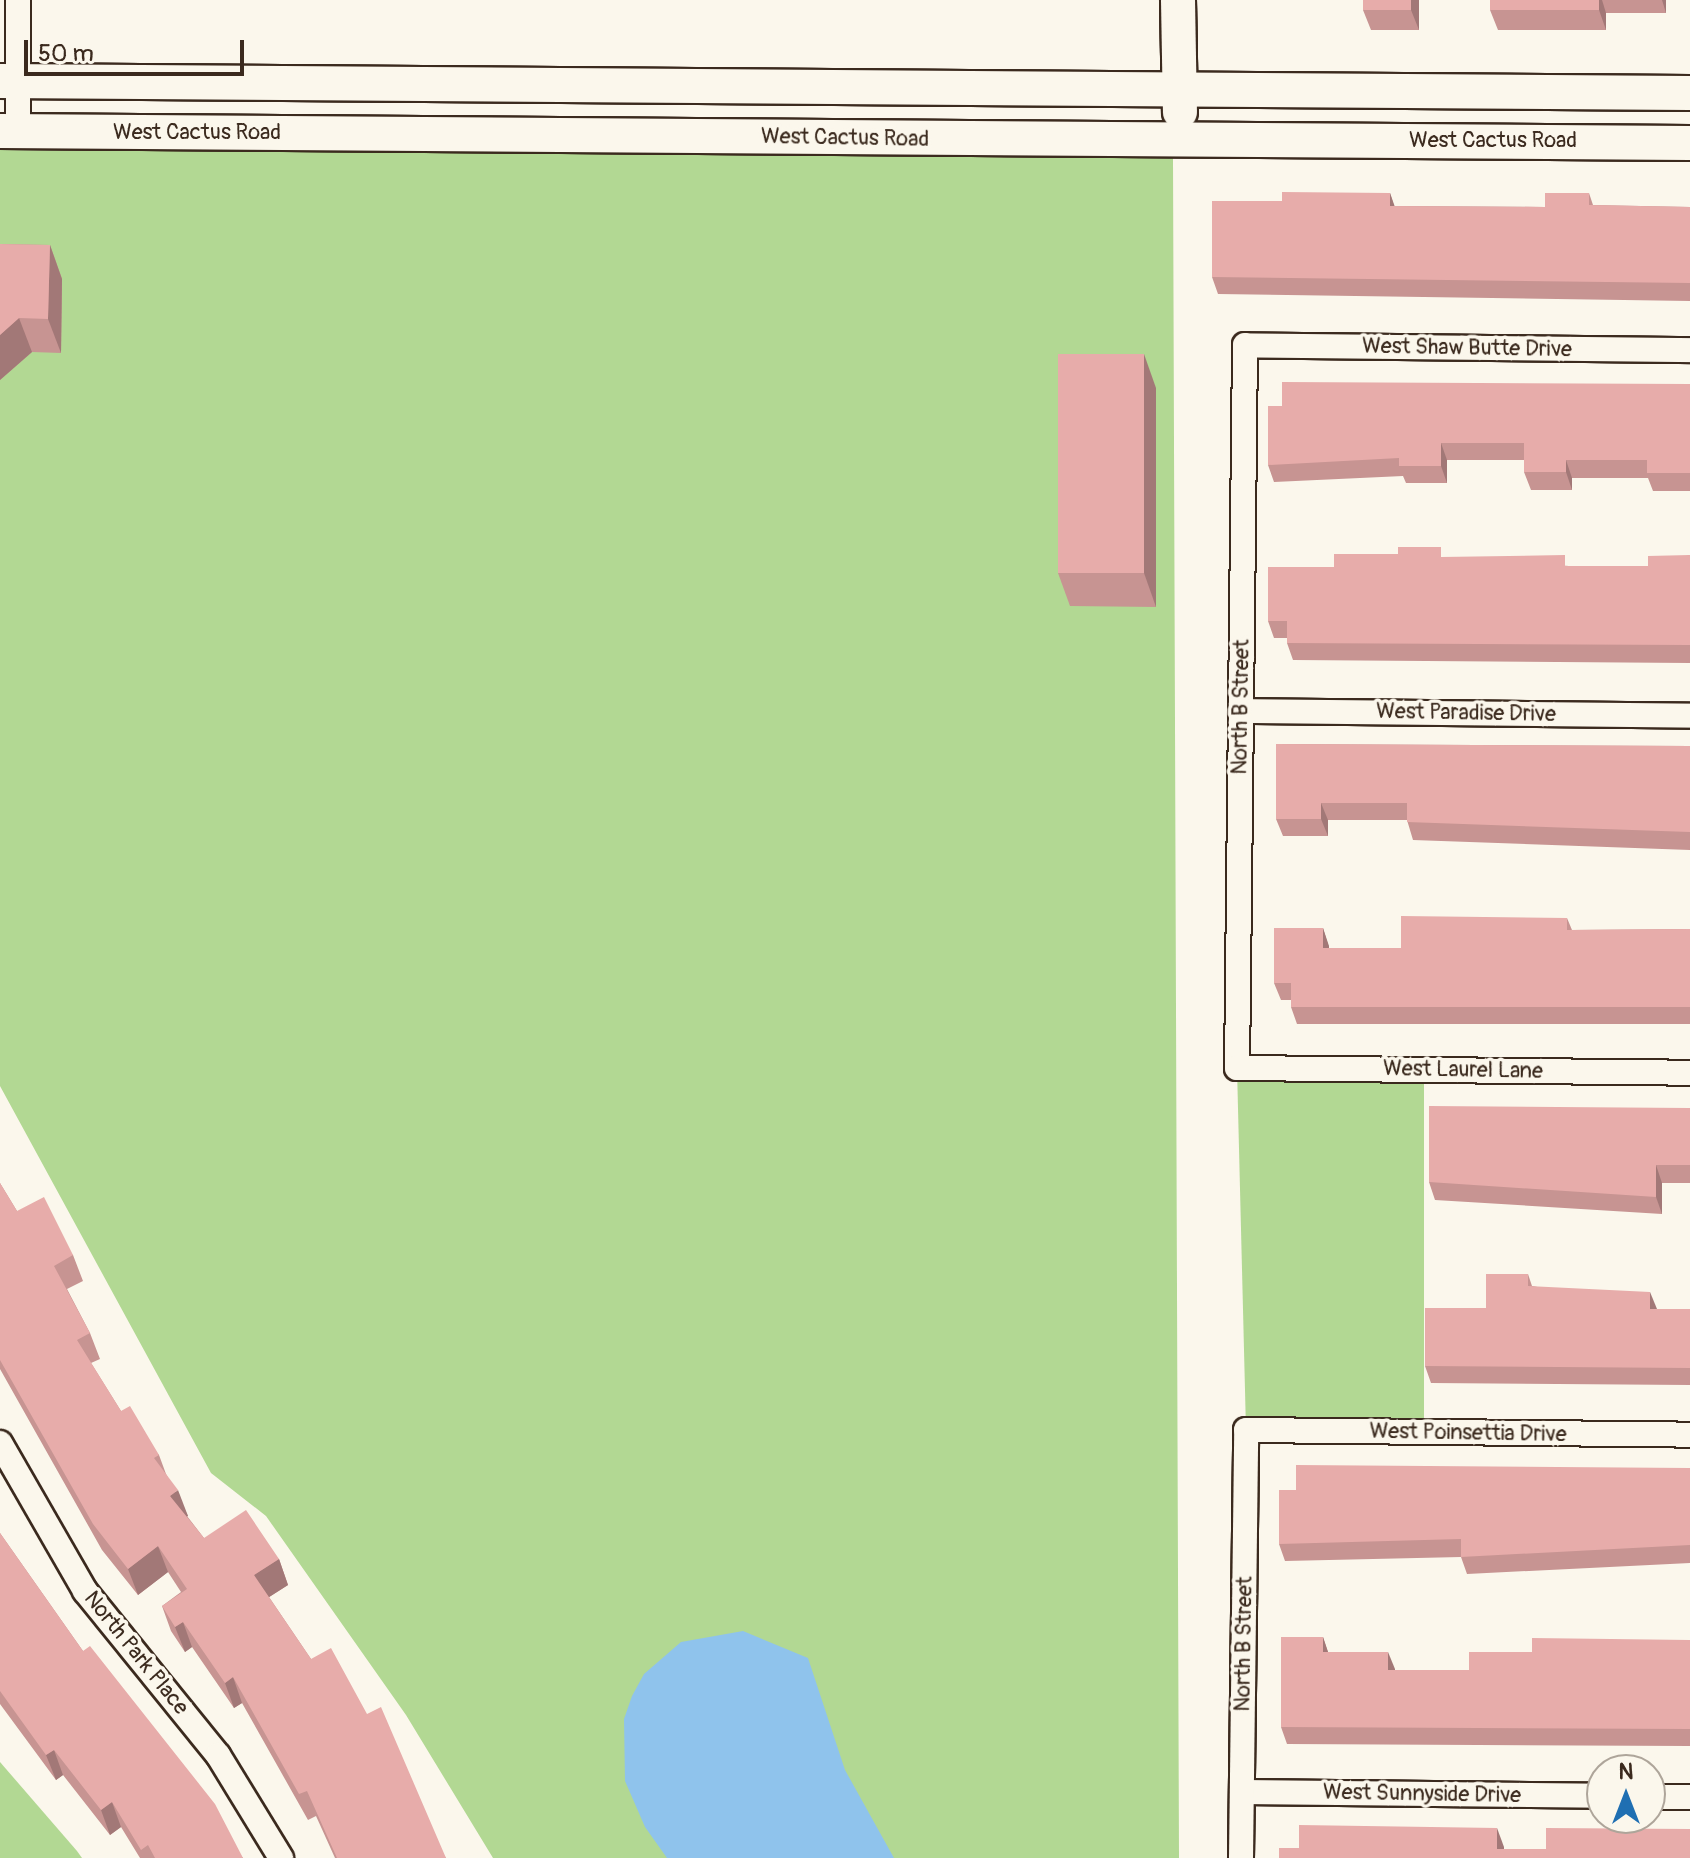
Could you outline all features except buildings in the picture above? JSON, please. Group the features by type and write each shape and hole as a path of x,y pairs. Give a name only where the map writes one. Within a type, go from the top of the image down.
{"street":[{"path":"9,131 18,0"},
{"path":"1178,0 1179,140"},
{"path":"10,82 1690,93"},
{"name":"West Cactus Road","path":"9,131 1690,143"},
{"name":"West Shaw Butte Drive","path":"1245,345 1690,350"},
{"name":"North B Street","path":"1237,1068 1245,345"},
{"name":"West Paradise Drive","path":"1241,711 1690,716"},
{"name":"West Laurel Lane","path":"1237,1068 1690,1073"},
{"name":"North B Street","path":"1241,1858 1246,1430"},
{"name":"West Poinsettia Drive","path":"1246,1430 1690,1435"},
{"name":"North Park Place","path":"0,1443 85,1591 218,1755 281,1858"},
{"name":"West Sunnyside Drive","path":"1242,1792 1586,1796"},
{"path":"1666,1797 1690,1797"}],"green space":[{"path":"0,150 1173,157 1179,1858 493,1858 406,1715 266,1516 211,1473 0,1086"},
{"path":"1237,1068 1424,1070 1424,1432 1246,1430"},
{"path":"0,1762 77,1851 82,1858 0,1858"}],"water":[{"path":"743,1631 808,1658 845,1770 894,1858 667,1858 645,1827 625,1781 624,1719 632,1696 644,1674 681,1642"}]}
